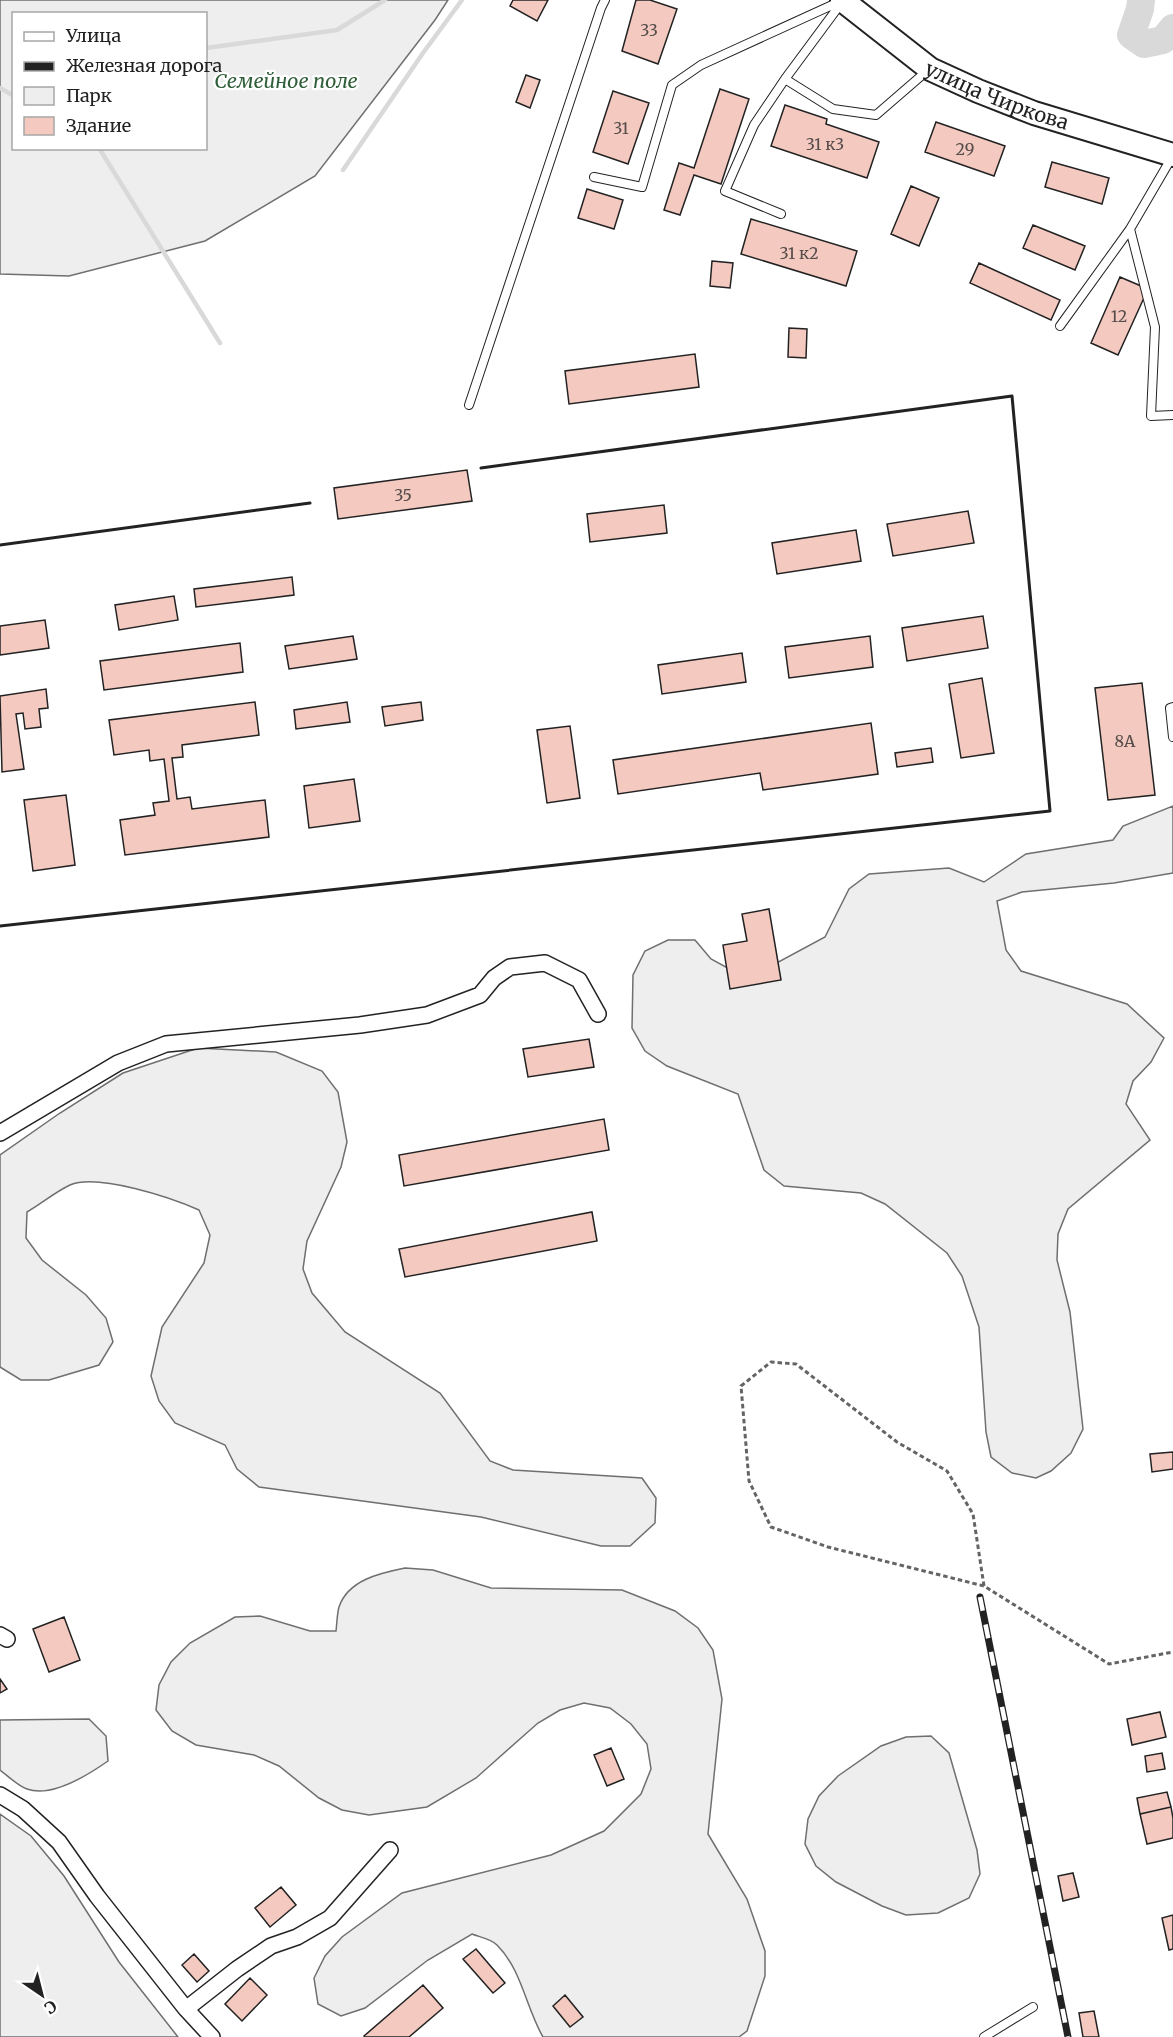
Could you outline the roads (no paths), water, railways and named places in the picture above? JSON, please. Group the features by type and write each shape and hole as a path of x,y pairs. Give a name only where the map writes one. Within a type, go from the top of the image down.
{"main road":[{"name":"улица Чиркова","path":"842,0 930,69 1034,113 1173,155"}],"street":[{"path":"0,1133 118,1063 166,1044 360,1025 427,1015 480,995 494,978 510,967 545,963 579,980 598,1014"},
{"path":"0,1795 23,1809 59,1842 97,1896 186,2009 212,2037"},
{"path":"186,2009 271,1946 297,1936 330,1918 390,1850"}],"lane":[{"path":"469,405 605,0"},
{"path":"781,214 725,191 754,124 842,0"},
{"path":"594,177 642,187 672,85 701,65 842,0"},
{"path":"785,79 833,109 876,115 930,69"},
{"path":"1060,326 1130,229 1173,155"},
{"path":"1130,229 1155,327 1151,416 1173,415"},
{"path":"1173,707 1170,708 1173,737"},
{"path":"984,2037 1033,2007"}],"waterway":[{"path":"207,48 337,30 385,0"},
{"path":"343,170 462,0"},
{"path":"1141,0 1131,35 1144,44 1163,40 1173,28"},
{"path":"0,88 12,95"},
{"path":"100,150 220,343"}],"railway":[{"path":"980,1597 1068,2037"}],"park label":[{"name":"Семейное поле","path":"286,81"}]}
